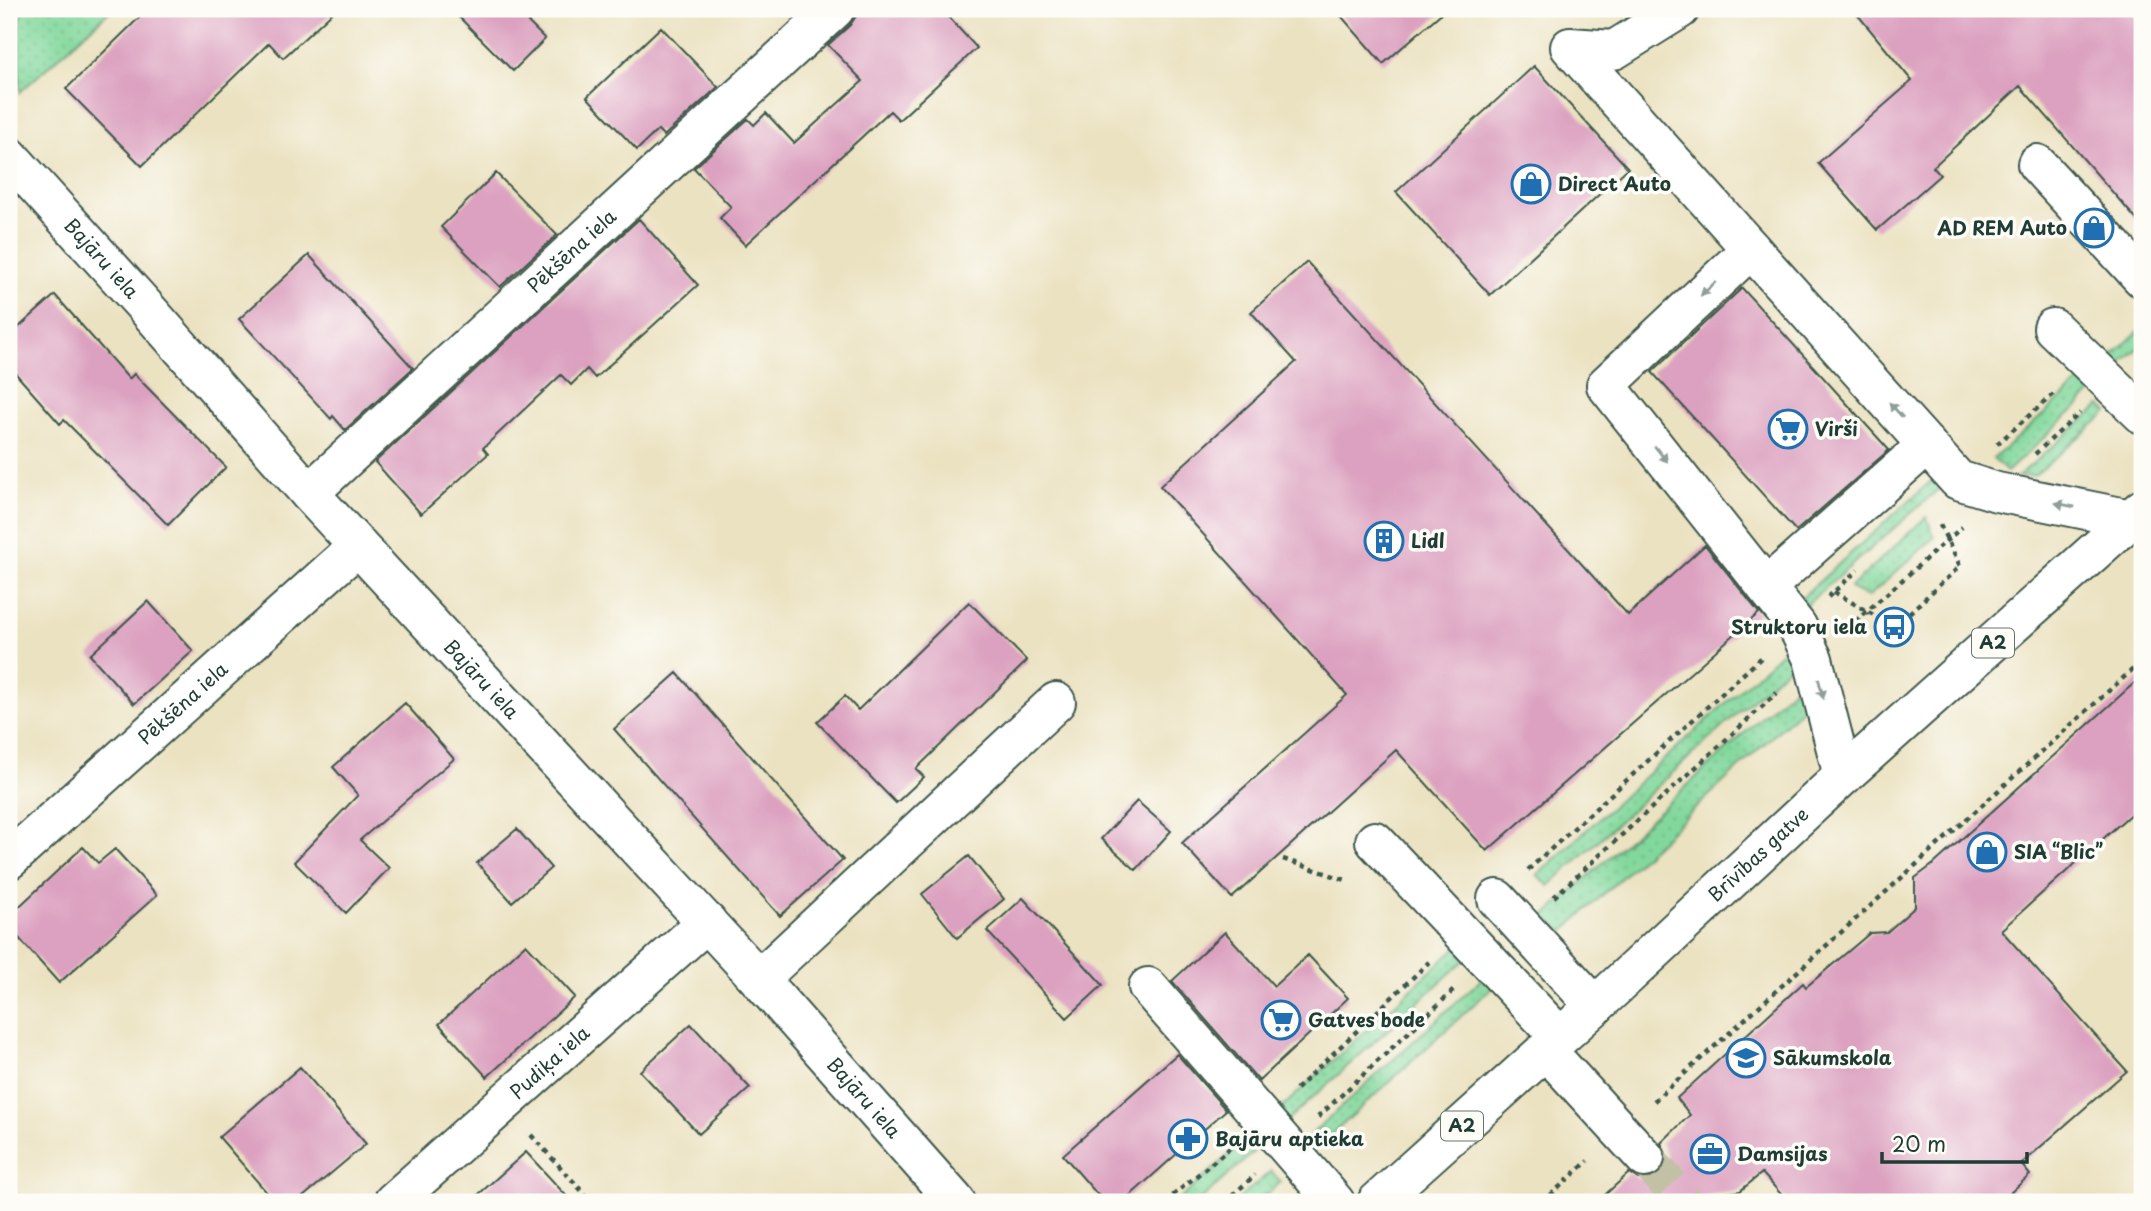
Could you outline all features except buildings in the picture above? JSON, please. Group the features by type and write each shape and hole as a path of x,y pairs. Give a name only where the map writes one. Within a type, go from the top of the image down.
{"main road":[{"name":"Pēkšēna iela","path":"309,493 835,9"},
{"path":"1680,9 1614,50 1570,47 1958,480 1997,492 2137,514"},
{"name":"Bajāru iela","path":"9,156 309,493 707,922 956,1202"},
{"path":"2037,164 2142,278"},
{"path":"1751,249 1606,386 1797,626 1814,659 1843,776"},
{"path":"2053,328 2142,414"},
{"path":"1766,587 1927,445"},
{"name":"Brīvības gatve","path":"1377,1202 1595,1006 1843,776 2137,514"},
{"name":"Pēkšēna iela","path":"9,860 358,546"},
{"path":"759,979 1056,702"},
{"path":"1375,841 1487,958 1633,1145"},
{"path":"1510,912 1595,1006"},
{"name":"Pudiķa iela","path":"393,1202 707,922"},
{"path":"1148,987 1335,1202"}],"path":[{"path":"1510,912 1814,659 1948,541 2111,384"},
{"path":"1834,592 1894,627 1960,566 1936,516"},
{"path":"1543,1202 1633,1145 2142,661"},
{"path":"1224,1202 1274,1134 1462,931"},
{"path":"1165,1202 1274,1134 1487,958"},
{"path":"503,1103 592,1202"}],"green space":[{"path":"23,9 112,9 20,92 19,27"},
{"path":"2142,328 2142,345 2116,368 2108,359"},
{"path":"2081,381 2092,393 2007,472 1993,459"},
{"path":"2101,405 2108,412 2034,476 2018,476"},
{"path":"1940,473 1948,481 1806,605 1801,598"},
{"path":"1926,517 1935,537 1868,597 1850,588"},
{"path":"1785,649 1791,664 1549,886 1537,875"},
{"path":"1800,682 1807,704 1563,932 1544,917"},
{"path":"1457,947 1467,958 1276,1131 1267,1121"},
{"path":"1485,976 1494,986 1304,1160 1294,1150"},
{"path":"1244,1141 1254,1152 1198,1202 1177,1202"},
{"path":"1271,1171 1281,1182 1258,1202 1235,1202"}],"tunnel":[{"path":"1645,1158 1685,1202"}],"place":[{"name":"Direct Auto","path":"1531,184"},
{"name":"AD REM Auto","path":"2094,228"},
{"name":"Virši","path":"1788,429"},
{"name":"Lidl","path":"1384,541"},
{"name":"Struktoru iela","path":"1894,627"},
{"name":"SIA “Blic”","path":"1987,852"},
{"name":"Gatves bode","path":"1281,1020"},
{"name":"Sākumskola","path":"1746,1058"},
{"name":"Bajāru aptieka","path":"1188,1139"},
{"name":"Damsijas","path":"1710,1154"}]}
